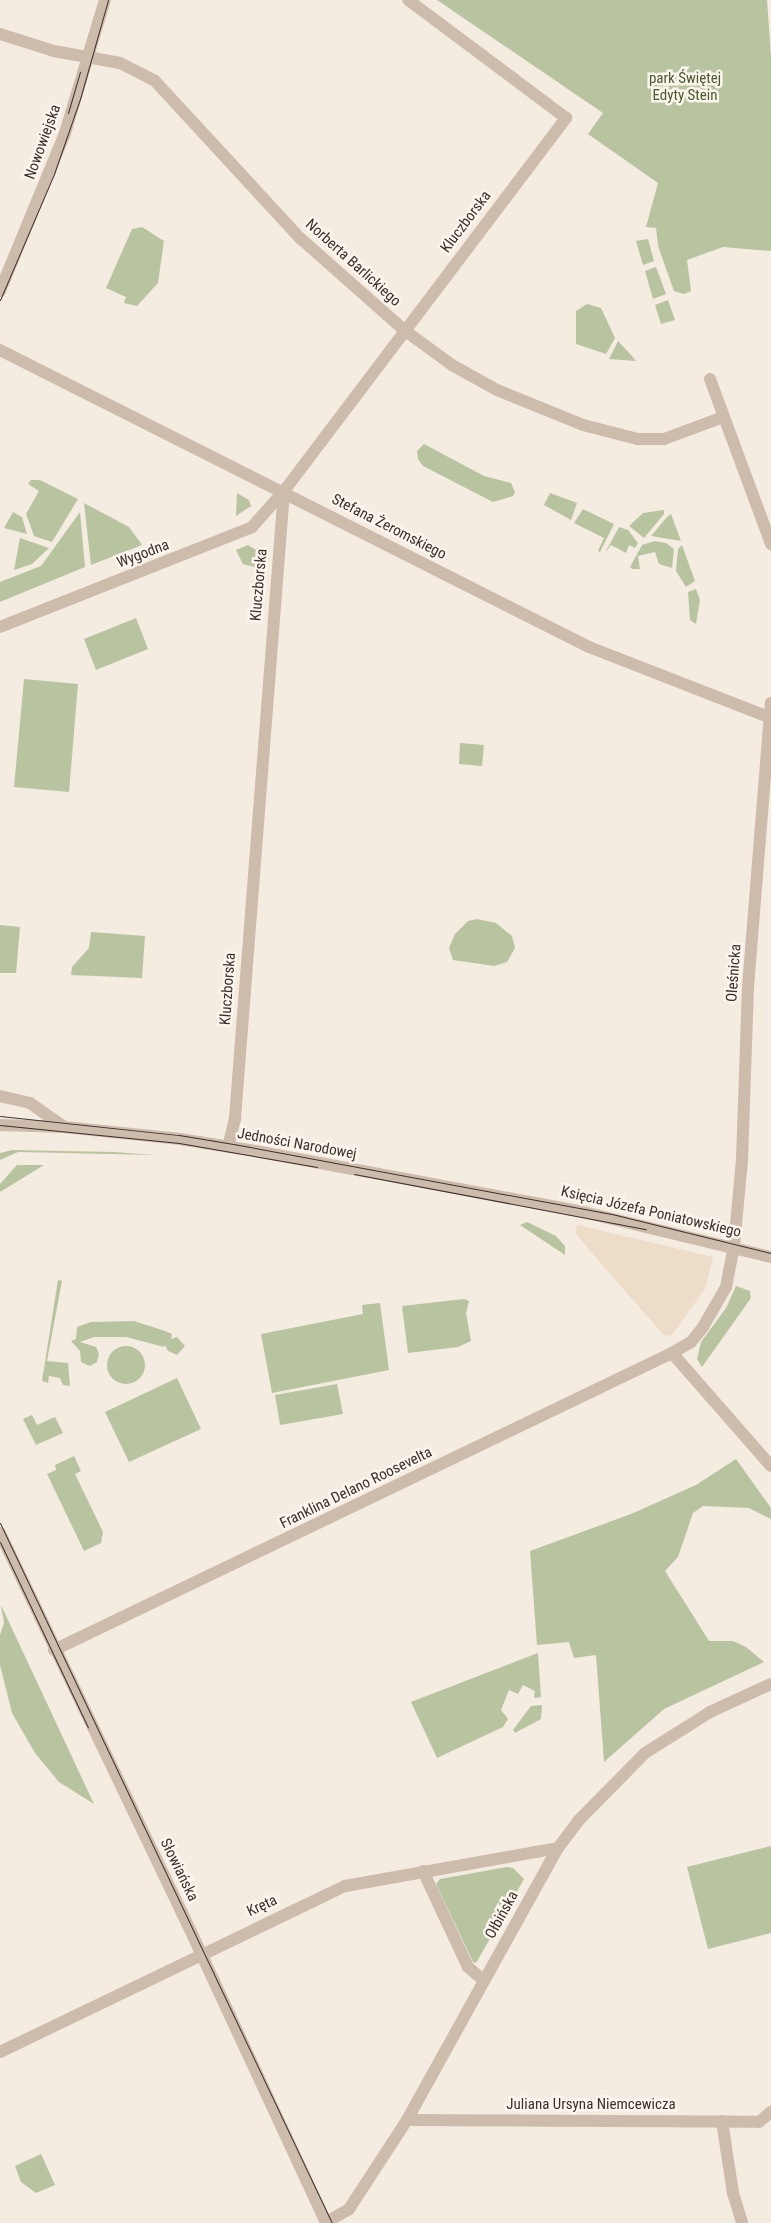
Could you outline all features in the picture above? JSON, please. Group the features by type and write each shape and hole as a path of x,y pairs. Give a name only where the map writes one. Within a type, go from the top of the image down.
{"street":[{"name":"Nowowiejska","path":"0,291 49,176 105,0"},
{"name":"Kluczborska","path":"228,1148 235,1118 284,491 566,118 408,0"},
{"name":"Norberta Barlickiego","path":"0,34 88,58 120,64 155,81 300,238 404,330 452,365 497,390 601,430 651,440 682,434 722,416"},
{"name":"Stefana Żeromskiego","path":"0,350 284,491 589,647 770,717"},
{"path":"710,379 722,416 771,544"},
{"name":"Wygodna","path":"0,627 252,527 284,491"},
{"name":"Oleśnicka","path":"672,1353 691,1342 713,1313 729,1279 742,1159 748,987 771,703"},
{"name":"Jedności Narodowej","path":"0,1096 30,1103 64,1127"},
{"name":"Jedności Narodowej","path":"0,1125 64,1127 180,1139 522,1201"},
{"name":"Księcia Józefa Poniatowskiego","path":"522,1201 734,1246 771,1257"},
{"path":"672,1353 771,1466"},
{"name":"Franklina Delano Roosevelta","path":"54,1650 672,1353"},
{"name":"Słowiańska","path":"0,1532 54,1650 202,1954 326,2223"},
{"name":"Ołbińska","path":"326,2223 349,2208 407,2120 558,1848 597,1799 645,1754 710,1712 771,1684"},
{"name":"Kręta","path":"0,2052 345,1886 558,1848"},
{"path":"423,1871 468,1966 484,1981"},
{"name":"Juliana Ursyna Niemcewicza","path":"407,2120 759,2122 771,2112"},
{"path":"722,2121 733,2193 742,2223"}],"green space":[{"name":"park Świętej Edyty Stein","path":"437,0 767,0 771,56 771,251 723,247 687,260 691,291 684,294 674,291 658,246 656,228 646,227 658,183 588,134 603,113"},
{"path":"142,227 164,241 158,283 137,306 124,303 126,297 106,288 132,229"},
{"path":"648,239 654,261 643,265 636,241"},
{"path":"656,267 666,294 653,299 645,271"},
{"path":"668,300 675,320 661,324 655,305"},
{"path":"587,304 601,308 615,338 606,354 576,344 576,311"},
{"path":"618,341 632,356 636,361 609,359"},
{"path":"424,444 484,476 511,483 515,492 513,496 493,502 423,466 418,459 417,451"},
{"path":"31,480 40,480 78,499 52,542 34,536 26,514 39,491 28,484"},
{"path":"237,493 249,500 251,506 236,516"},
{"path":"550,493 577,503 571,520 544,505"},
{"path":"84,503 129,527 142,545 91,565"},
{"path":"583,509 614,524 600,552 598,551 604,538 574,523"},
{"path":"664,510 664,514 644,538 629,526 643,513"},
{"path":"13,512 22,517 27,534 4,528"},
{"path":"80,512 85,567 0,602 0,582 41,566"},
{"path":"671,514 681,541 651,536 667,517"},
{"path":"619,527 628,530 638,543 635,548 629,545 626,553 611,545 605,553"},
{"path":"20,538 49,548 32,564 14,570"},
{"path":"655,541 666,543 674,549 672,568 659,564 655,552 638,556 640,569 630,567 642,545"},
{"path":"248,545 261,553 261,569 243,564 236,550"},
{"path":"682,545 695,581 686,587 676,571 678,549"},
{"path":"696,589 700,600 696,624 690,620 688,592"},
{"path":"136,618 148,649 96,670 84,639"},
{"path":"24,679 78,684 69,792 14,787"},
{"path":"460,743 484,745 482,766 459,764"},
{"path":"477,919 496,923 512,936 515,948 507,962 494,966 453,960 449,948 455,934 468,921"},
{"path":"0,925 20,927 16,973 0,973"},
{"path":"91,932 145,936 142,978 71,975 72,967 89,948"},
{"path":"12,1150 114,1152 156,1155 18,1152 0,1160 0,1153"},
{"path":"17,1165 44,1165 0,1192 0,1184"},
{"path":"527,1222 556,1236 565,1246 565,1255 520,1225"},
{"path":"58,1280 62,1281 47,1361 68,1363 70,1386 63,1385 60,1378 49,1376 48,1383 42,1381"},
{"path":"736,1286 750,1291 751,1298 702,1367 697,1359 701,1342 726,1308"},
{"path":"464,1299 469,1301 466,1313 471,1341 458,1347 408,1353 402,1306"},
{"path":"380,1303 389,1370 272,1393 261,1334 363,1314 362,1305"},
{"path":"134,1321 172,1334 171,1339 177,1337 185,1346 177,1355 168,1351 165,1345 164,1347 126,1337 94,1337 80,1342 96,1347 99,1354 97,1362 90,1366 81,1362 80,1351 71,1341 76,1339 77,1327 91,1322"},
{"path":"126,1346 140,1351 145,1365 140,1379 126,1384 112,1379 107,1365 112,1351"},
{"path":"177,1378 201,1429 129,1462 105,1412"},
{"path":"337,1384 343,1414 280,1425 275,1395"},
{"path":"32,1415 37,1425 55,1417 63,1433 36,1445 23,1419"},
{"path":"74,1456 81,1471 75,1474 103,1532 101,1543 84,1551 47,1474 56,1470 55,1465"},
{"path":"736,1459 771,1508 771,1519 749,1508 703,1506 693,1513 678,1557 665,1571 709,1641 733,1641 746,1647 764,1662 664,1709 604,1762 596,1655 574,1658 569,1642 537,1645 530,1551 631,1514 696,1485"},
{"path":"1,1605 94,1804 59,1782 35,1753 12,1713 0,1665 0,1635 4,1623"},
{"path":"538,1653 541,1697 534,1698 535,1691 523,1685 518,1694 509,1690 501,1710 508,1719 503,1727 437,1758 411,1702"},
{"path":"542,1705 541,1719 515,1733 513,1730 531,1706"},
{"path":"771,1846 771,1933 708,1949 687,1867"},
{"path":"507,1867 513,1868 524,1879 476,1963 473,1962 436,1884 440,1879"},
{"path":"41,2154 55,2185 36,2193 21,2182 15,2166"}],"shaded area":[{"path":"577,1225 713,1257 705,1289 671,1336 664,1335 603,1266 576,1234"}],"tram line":[{"path":"0,300 54,174 80,99 108,0"},
{"path":"68,113 80,72"},
{"path":"0,1116 179,1135 239,1145 612,1214 771,1253"},
{"path":"0,1125 179,1143 317,1167"},
{"path":"354,1174 646,1229"},
{"path":"0,1523 332,2223"},
{"path":"0,1542 88,1727"}]}
